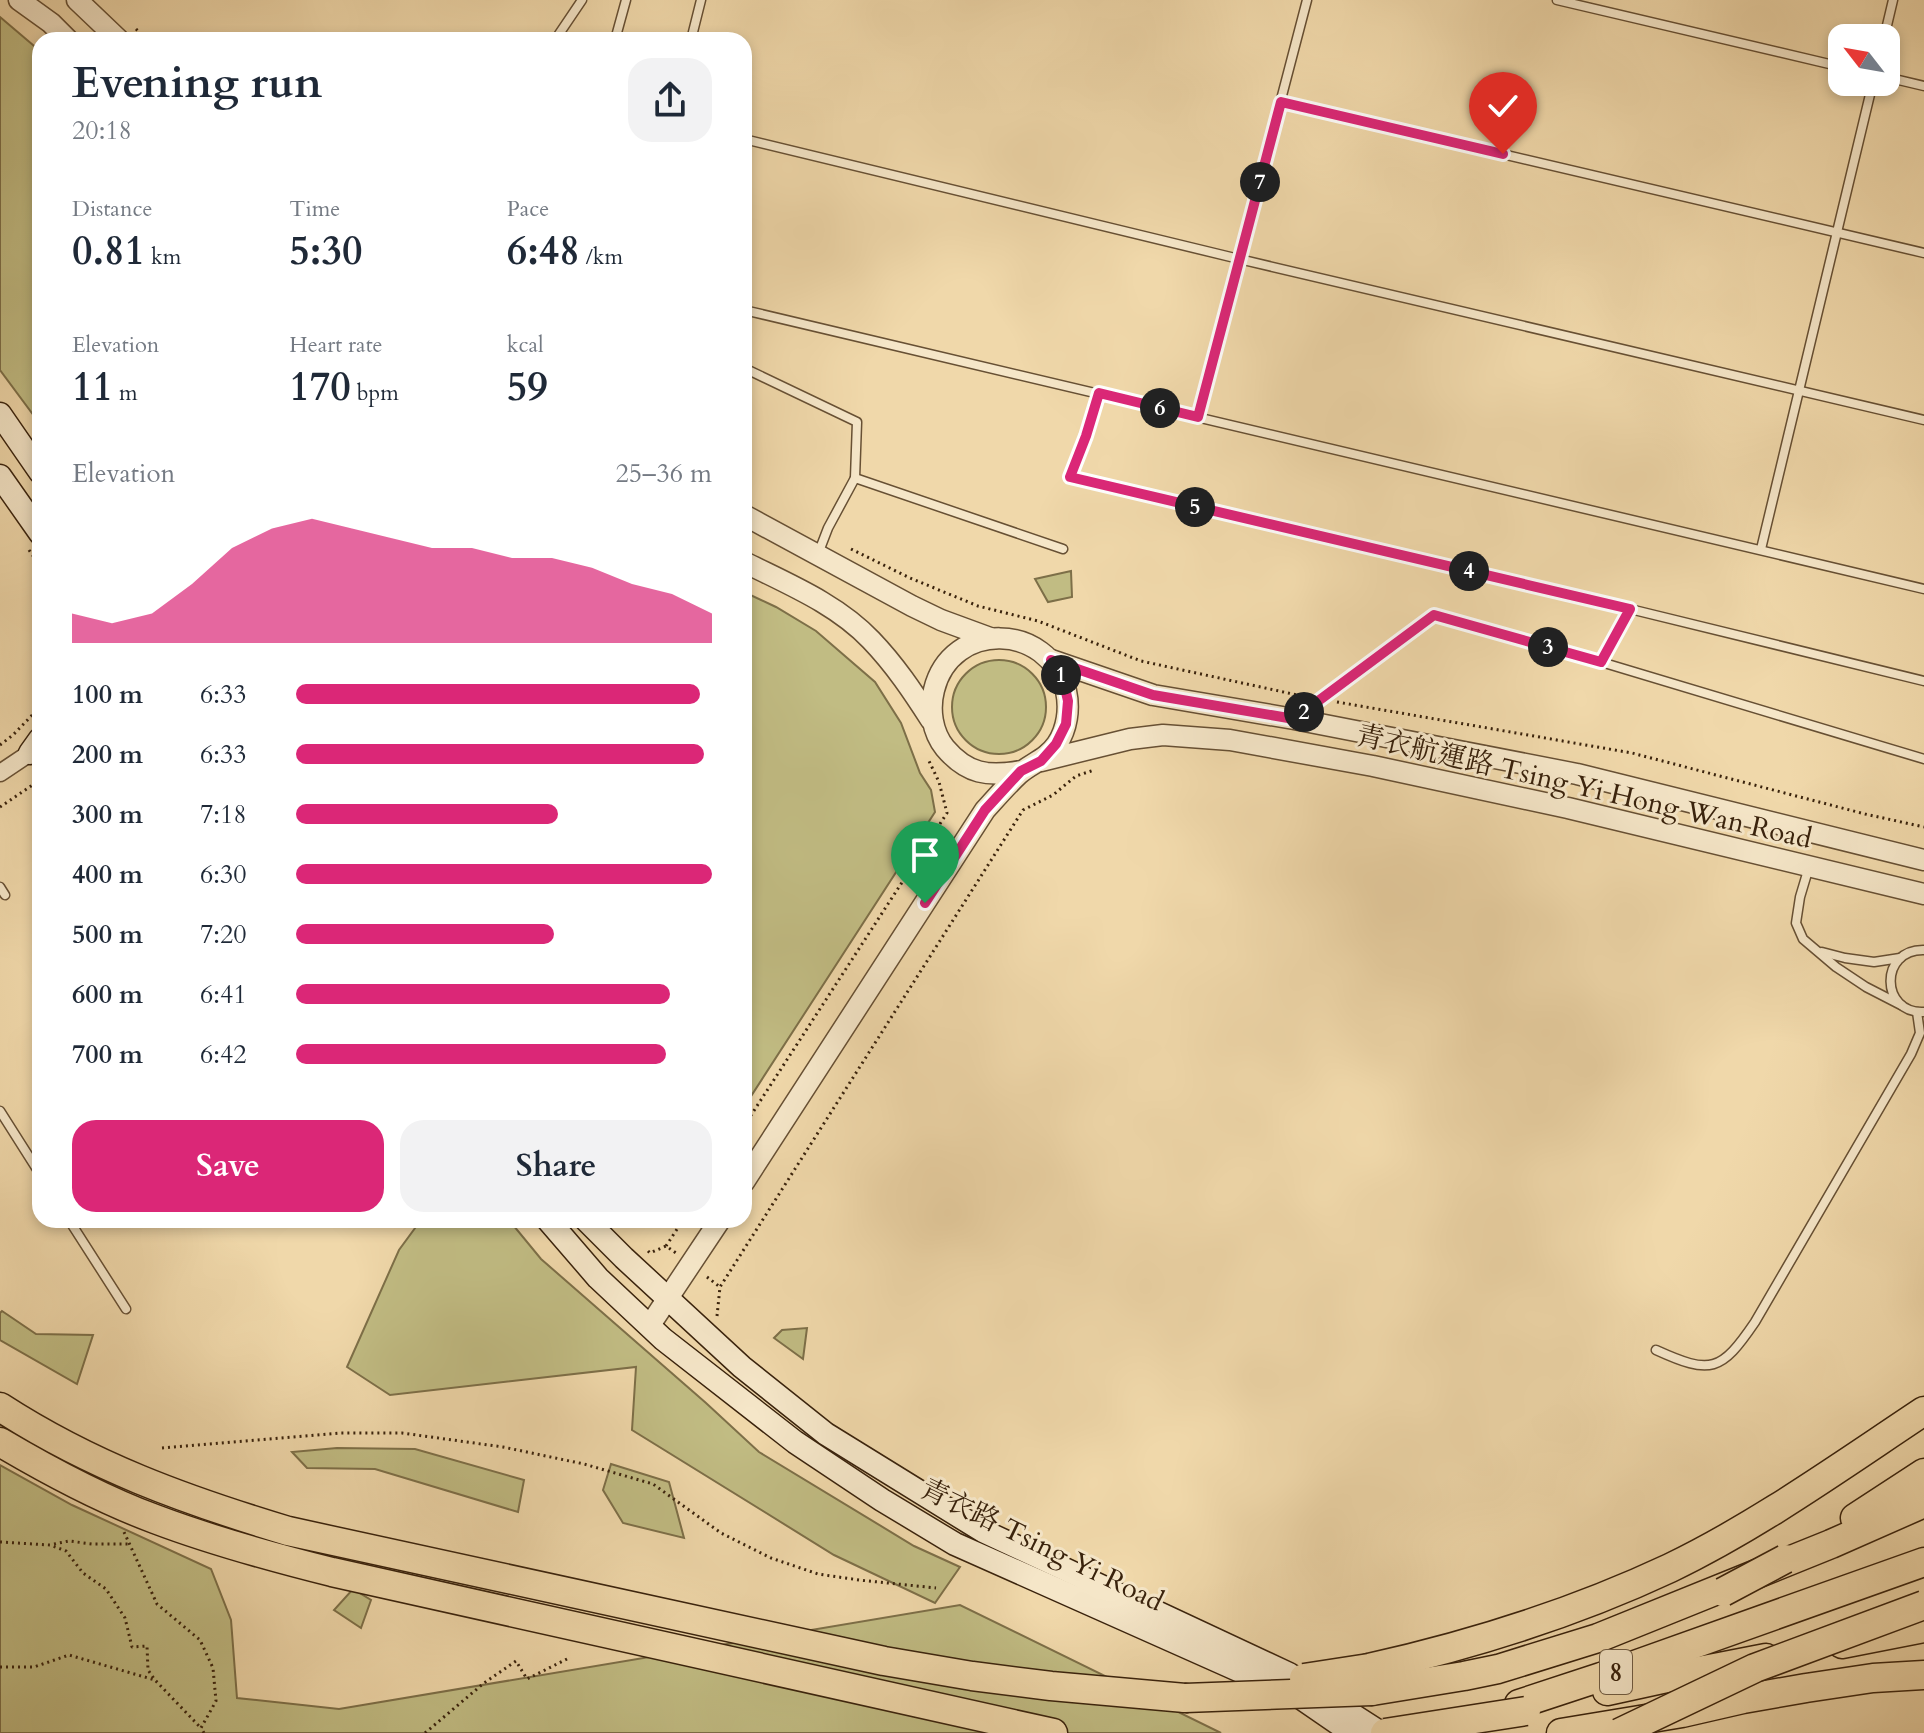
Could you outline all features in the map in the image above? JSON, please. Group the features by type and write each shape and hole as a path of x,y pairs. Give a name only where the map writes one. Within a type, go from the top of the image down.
{"highway":[{"path":"0,1407 110,1468 217,1510 288,1531 884,1661 1051,1686 1185,1698 1372,1691 1498,1669 1598,1638 1924,1503"},
{"path":"1185,1698 1396,1662 1576,1608 1672,1566 1717,1542 1824,1478 1924,1411"},
{"path":"0,1442 93,1492 151,1518 205,1537 332,1572 1053,1733"},
{"path":"1519,1704 1684,1611 1785,1559 1924,1473"},
{"name":"8","path":"1442,1733 1924,1562"},
{"name":"8","path":"1619,1733 1755,1668 1924,1605"},
{"path":"1383,1733 1526,1711 1694,1672 1924,1628"},
{"path":"1561,1733 1806,1688 1873,1678 1924,1675"},
{"path":"1647,1733 1771,1698 1860,1687 1924,1688"}],"main road":[{"path":"0,414 32,460"},
{"path":"0,476 32,522"},
{"name":"青衣路 Tsing Yi Road","path":"555,1228 598,1278 663,1339 795,1442 882,1500 955,1544 1301,1698 1352,1733"},
{"name":"青衣路 Tsing Yi Road","path":"594,1228 742,1367 826,1434 983,1531 1289,1674 1383,1733"}],"street":[{"path":"19,0 60,32"},
{"path":"77,0 111,32"},
{"path":"752,519 941,620 990,638"},
{"path":"752,566 814,598 870,639 904,679 942,744 957,761 976,772 999,775 1021,771 1041,761 1056,744 1066,724 1068,701 1063,679 1051,660 1033,646 1012,638 990,638 968,645 949,659 937,678 931,701 933,724"},
{"name":"青衣航運路 Tsing Yi Hong Wan Road","path":"1051,660 1153,695 1577,774 1924,860"},
{"name":"青衣航運路 Tsing Yi Hong Wan Road","path":"1041,761 1130,739 1163,735 1230,740 1373,766 1568,808 1924,894"},
{"path":"0,773 32,752"},
{"path":"752,1170 985,810 1021,771"},
{"path":"976,772 985,810"},
{"path":"650,1325 715,1228"}],"lane":[{"path":"560,32 582,0"},
{"path":"617,32 626,0"},
{"path":"693,32 701,0"},
{"path":"1198,417 1307,0"},
{"path":"1557,0 1828,64"},
{"path":"1887,24 1893,0"},
{"path":"1900,80 1924,86"},
{"path":"1761,549 1870,96"},
{"path":"1281,102 1924,253"},
{"path":"752,141 1924,420"},
{"path":"752,312 1924,589"},
{"path":"752,372 857,422 855,478 828,528 818,555"},
{"path":"1099,393 1070,477 1924,681"},
{"path":"855,478 1063,549"},
{"path":"1601,662 1630,609"},
{"path":"1294,719 1434,615 1924,759"},
{"path":"1656,1350 1701,1367 1720,1363 1737,1349 1911,1054 1920,1033 1921,1012 1901,1005 1856,980 1803,939 1796,923 1809,866"},
{"path":"1817,950 1874,962 1900,958"},
{"path":"1901,1005 1891,987 1890,977 1894,966 1909,952 1924,950"},
{"path":"0,1111 32,1161"},
{"path":"74,1228 126,1309"}],"path":[{"path":"0,745 32,715"},
{"path":"752,1114 947,813 939,782 926,756"},
{"path":"722,1325 717,1315 720,1287 1023,810 1053,795 1076,776 1104,766"},
{"path":"0,807 32,785"},
{"path":"640,1247 650,1253 666,1246 678,1228"},
{"path":"666,1246 720,1287"},
{"path":"162,1448 341,1433 402,1433 503,1447 584,1464 653,1484 721,1533 771,1558 806,1570 859,1580 936,1588"},
{"path":"50,1545 66,1551 83,1573 106,1589 125,1618 132,1647 147,1646 148,1670 203,1731 216,1701 213,1668 200,1640 157,1604 122,1528"},
{"path":"0,1542 129,1544"},
{"path":"0,1667 34,1667 69,1655 155,1680"},
{"path":"425,1733 484,1683 516,1661 527,1679 569,1658"}],"shaded area":[{"path":"0,17 32,44 32,413 0,370"},
{"path":"1071,571 1072,597 1048,602 1035,579"},
{"path":"752,596 816,631 875,682 901,723 920,773 931,790 935,812 752,1095"},
{"path":"999,660 1017,664 1032,674 1042,689 1046,707 1042,725 1032,740 1017,750 999,754 981,750 966,740 956,725 952,707 956,689 966,674 981,664"},
{"path":"415,1228 516,1228 541,1259 759,1452 914,1546 960,1567 935,1603 834,1555 632,1430 636,1367 390,1395 347,1367 399,1250"},
{"path":"2,1311 36,1334 93,1335 77,1384 0,1340"},
{"path":"807,1328 803,1359 774,1338 782,1330"},
{"path":"337,1448 415,1449 524,1480 518,1512 375,1469 307,1468 292,1452"},
{"path":"611,1464 669,1482 684,1538 623,1523 603,1490"},
{"path":"0,1465 72,1505 211,1569 231,1620 237,1698 339,1709 960,1605 1221,1733 0,1733"},
{"path":"353,1589 371,1600 361,1628 334,1610"}],"route":[{"path":"925,903 985,810 1021,771 1041,761 1056,744 1066,724 1068,701 1063,679 1051,660 1153,695 1294,719 1434,615 1601,662 1630,609 1070,477 1099,393 1198,417 1281,102 1503,154"}]}
